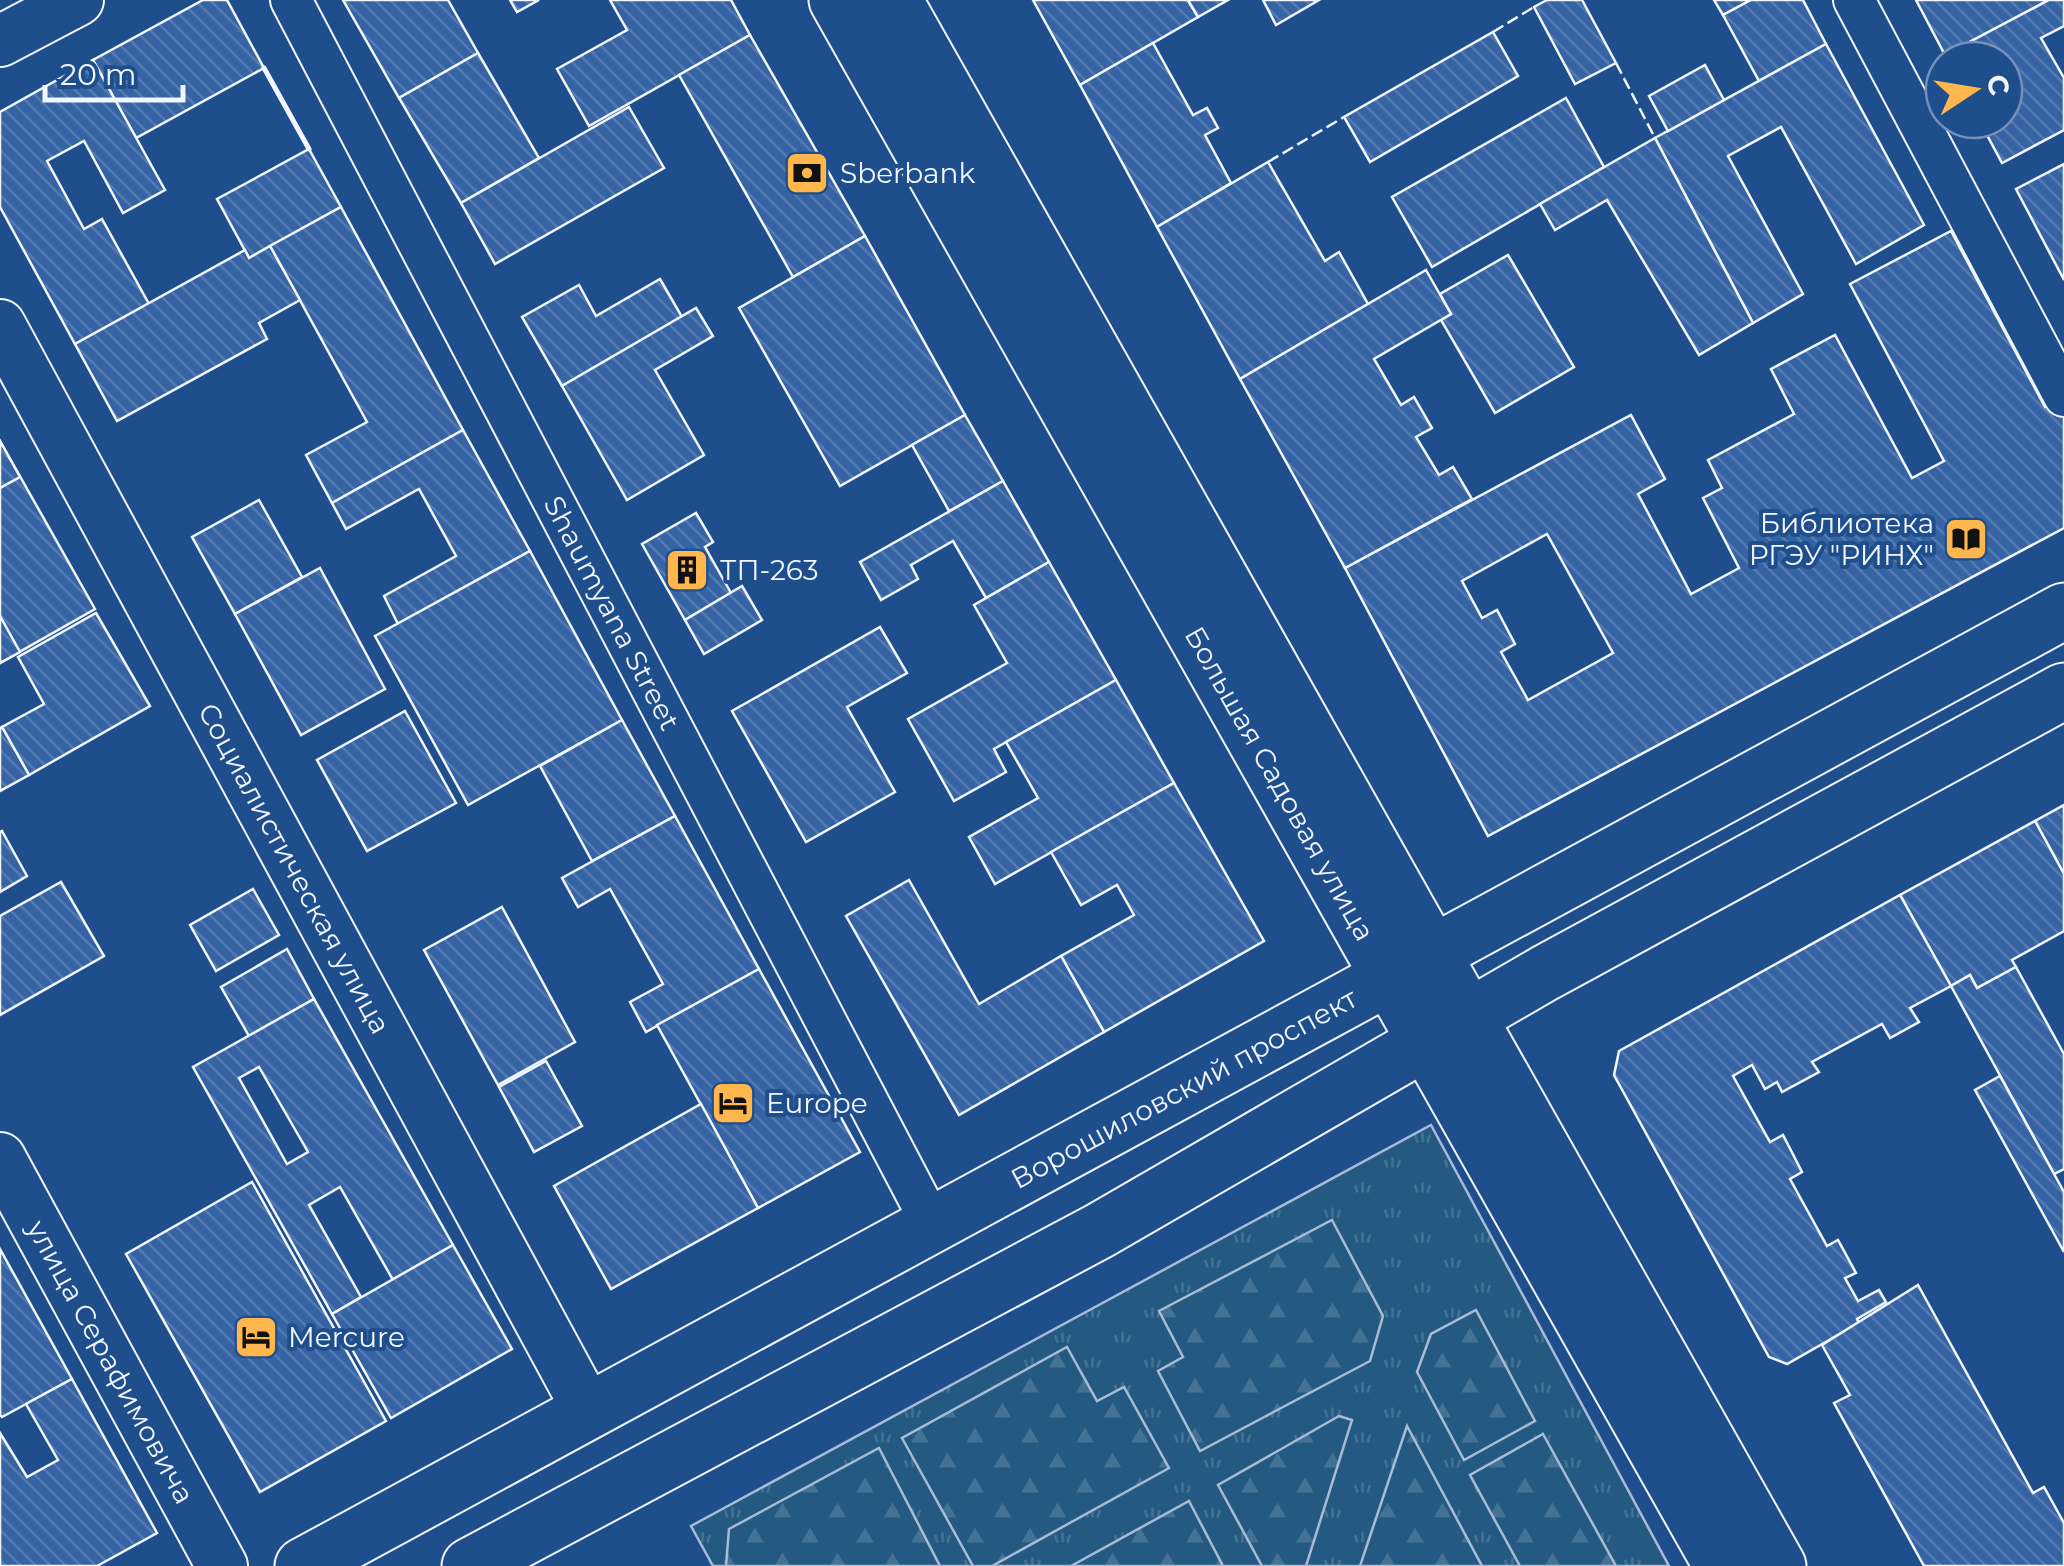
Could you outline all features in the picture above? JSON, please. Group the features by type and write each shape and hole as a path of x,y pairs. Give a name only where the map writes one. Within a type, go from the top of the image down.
{"main road":[{"name":"Большая Садовая улица","path":"838,0 1411,963"},
{"name":"Большая Садовая улица","path":"894,0 1449,1032 1722,1566"},
{"name":"Ворошиловский проспект","path":"303,1566 2064,611"},
{"path":"470,1566 1099,1231 1449,1032 1545,973 2064,691"},
{"name":"Большая Садовая улица","path":"1449,1032 1778,1566"}],"street":[{"path":"0,41 78,0"},
{"name":"Shaumyana Street","path":"290,0 933,1226"},
{"path":"1854,0 2064,396"},
{"name":"Социалистическая улица","path":"0,324 589,1412"},
{"name":"улица Серафимовича","path":"0,1158 222,1566"}],"green space":[{"path":"1431,1125 1669,1566 713,1566 691,1526"},
{"path":"1332,1220 1383,1316 1370,1361 1200,1451 1158,1371 1183,1357 1159,1311"},
{"path":"1476,1310 1535,1421 1464,1460 1417,1372 1431,1334"},
{"path":"1067,1347 1097,1401 1124,1387 1169,1468 992,1566 973,1566 902,1438"},
{"path":"1339,1416 1352,1420 1306,1566 1262,1566 1218,1485"},
{"path":"1407,1426 1482,1566 1360,1566"},
{"path":"1543,1434 1616,1566 1520,1566 1470,1475"},
{"path":"879,1448 940,1566 726,1566 729,1529"},
{"path":"1189,1501 1223,1566 1071,1566"}],"building":[{"path":"203,0 227,0 264,68 136,138 93,60"},
{"path":"343,0 448,0 478,53 399,98"},
{"path":"510,0 539,0 517,12"},
{"path":"610,0 731,0 750,35 589,126 557,69 627,30"},
{"path":"1033,0 1188,0 1198,17 1080,85"},
{"path":"1188,0 1228,0 1198,17"},
{"path":"1263,0 1319,0 1276,25"},
{"path":"1547,0 1582,0 1616,63 1575,84 1534,7"},
{"path":"1714,0 1751,0 1723,15"},
{"path":"1751,0 1803,0 1826,44 1759,81 1723,15"},
{"path":"1916,0 2049,0 1973,40 1937,40"},
{"path":"2049,0 2064,0 2064,26 2041,38 2064,78 2064,130 2002,163 1990,140 2024,140 2024,40 1973,40"},
{"path":"1493,32 1518,76 1370,162 1344,117"},
{"path":"750,35 865,236 793,277 679,75"},
{"path":"1153,43 1193,115 1207,108 1218,128 1205,135 1231,183 1157,227 1080,85"},
{"path":"1826,44 1924,225 1856,264 1781,127 1728,156 1803,294 1753,323 1655,138"},
{"path":"478,53 539,158 461,203 399,98"},
{"path":"93,60 165,190 123,213 84,141 47,161 84,229 102,219 149,304 75,344 0,207 0,112"},
{"path":"1705,65 1724,100 1668,131 1649,96"},
{"path":"1566,98 1604,167 1432,267 1392,197"},
{"path":"629,107 664,168 495,264 461,203"},
{"path":"1655,138 1753,323 1699,355 1607,200 1555,230 1540,204"},
{"path":"309,149 341,207 249,258 217,199"},
{"path":"1268,162 1325,261 1339,252 1368,304 1240,379 1157,227"},
{"path":"2064,164 2064,280 2016,189"},
{"path":"341,207 463,430 332,503 306,455 367,422 270,246"},
{"path":"1951,231 2045,407 2064,396 2064,528 1488,836 1345,568 1631,415 1665,479 1638,494 1691,594 1739,568 1703,498 1722,488 1708,460 1794,414 1771,369 1835,335 1912,478 1944,461 1850,284","holes":["1547,534 1613,653 1528,700 1501,652 1515,644 1497,610 1482,618 1462,581"]},
{"path":"865,236 965,415 840,486 739,308"},
{"path":"270,246 300,300 259,323 267,339 117,421 75,344 245,250 249,258"},
{"path":"1508,255 1574,367 1495,413 1441,320 1451,314 1440,294"},
{"path":"1426,270 1451,314 1374,359 1401,405 1414,397 1432,428 1416,437 1439,475 1453,467 1472,499 1345,568 1240,379"},
{"path":"660,279 682,317 562,386 522,317 579,285 596,316"},
{"path":"696,308 713,336 655,370 704,455 627,500 562,386"},
{"path":"965,415 1003,481 949,511 912,445"},
{"path":"463,430 530,551 398,624 384,596 456,556 419,489 346,529 332,503"},
{"path":"0,441 95,609 0,663"},
{"path":"0,441 20,477 0,488"},
{"path":"1003,481 1049,562 986,598 953,541 911,565 918,579 881,600 860,562"},
{"path":"259,500 302,577 235,614 192,537"},
{"name":"ТП-263","path":"696,513 713,542 705,547 731,593 685,620 642,544"},
{"path":"530,551 622,720 468,805 375,636"},
{"path":"1049,562 1116,680 994,749 1006,772 954,801 908,719 1007,663 974,605"},
{"path":"320,568 385,689 301,735 235,614"},
{"path":"742,586 762,620 704,654 685,620"},
{"path":"96,613 150,706 29,775 2,727 44,704 18,657"},
{"path":"0,616 20,652 0,663"},
{"path":"880,627 907,673 847,707 895,792 806,842 732,711"},
{"path":"1116,680 1174,783 995,884 969,837 1038,798 1006,742"},
{"path":"405,711 456,803 367,851 317,760"},
{"path":"622,720 675,816 592,861 540,766"},
{"path":"0,729 29,775 0,791"},
{"path":"1174,783 1264,941 1104,1032 1061,956 1134,915 1117,885 1081,905 1051,852"},
{"path":"2064,805 2064,874 2035,821"},
{"path":"675,816 759,969 646,1032 630,1002 663,984 610,889 578,907 562,878"},
{"path":"2035,821 2064,874 2064,931 2012,960 2016,967 1977,988 1970,975 1951,986 1900,895"},
{"path":"0,832 27,876 0,892"},
{"path":"909,880 979,1004 1061,956 1104,1032 959,1115 846,916"},
{"path":"61,882 104,956 0,1015 0,916"},
{"path":"253,889 279,935 216,971 190,925"},
{"path":"1900,895 1951,986 1910,1008 1919,1022 1890,1038 1882,1024 1812,1062 1819,1072 1782,1092 1777,1082 1765,1089 1752,1065 1733,1076 1770,1142 1783,1135 1802,1172 1790,1179 1827,1246 1838,1240 1856,1273 1845,1278 1858,1301 1879,1290 1886,1302 1857,1319 1859,1323 1787,1364 1769,1357 1614,1075 1619,1051"},
{"path":"502,907 575,1042 498,1085 424,950"},
{"path":"287,949 314,999 249,1036 221,987"},
{"path":"2016,967 2064,1054 2064,1169 2054,1174 1951,986 1970,975 1977,988"},
{"path":"759,969 860,1152 758,1208 657,1025"},
{"path":"314,999 453,1245 393,1280 340,1187 309,1205 361,1297 332,1314 193,1067","holes":["259,1067 308,1152 287,1164 239,1078"]},
{"path":"546,1061 582,1126 534,1152 499,1087"},
{"path":"2000,1076 2064,1192 2064,1252 1975,1090"},
{"path":"701,1104 758,1208 611,1289 554,1186"},
{"name":"Mercure","path":"252,1182 386,1421 260,1492 126,1254"},
{"path":"453,1245 512,1349 391,1418 332,1314"},
{"path":"0,1249 72,1379 2,1417 0,1415"},
{"path":"1918,1285 2033,1493 2044,1487 2064,1523 2064,1566 1924,1566 1834,1403 1850,1395 1822,1345"},
{"path":"72,1379 157,1533 97,1566 0,1566 0,1433 27,1477 58,1460 26,1404"}],"fence":[{"path":"1493,32 1534,7"},
{"path":"1616,63 1655,138"},
{"path":"1268,162 1344,117"}],"wall":[{"path":"264,68 309,149"}],"place":[{"name":"Sberbank","path":"807,173"},
{"name":"Библиотека РГЭУ \"РИНХ\"","path":"1966,539"},
{"name":"ТП-263","path":"687,570"},
{"name":"Europe","path":"733,1103"},
{"name":"Mercure","path":"256,1337"}]}
